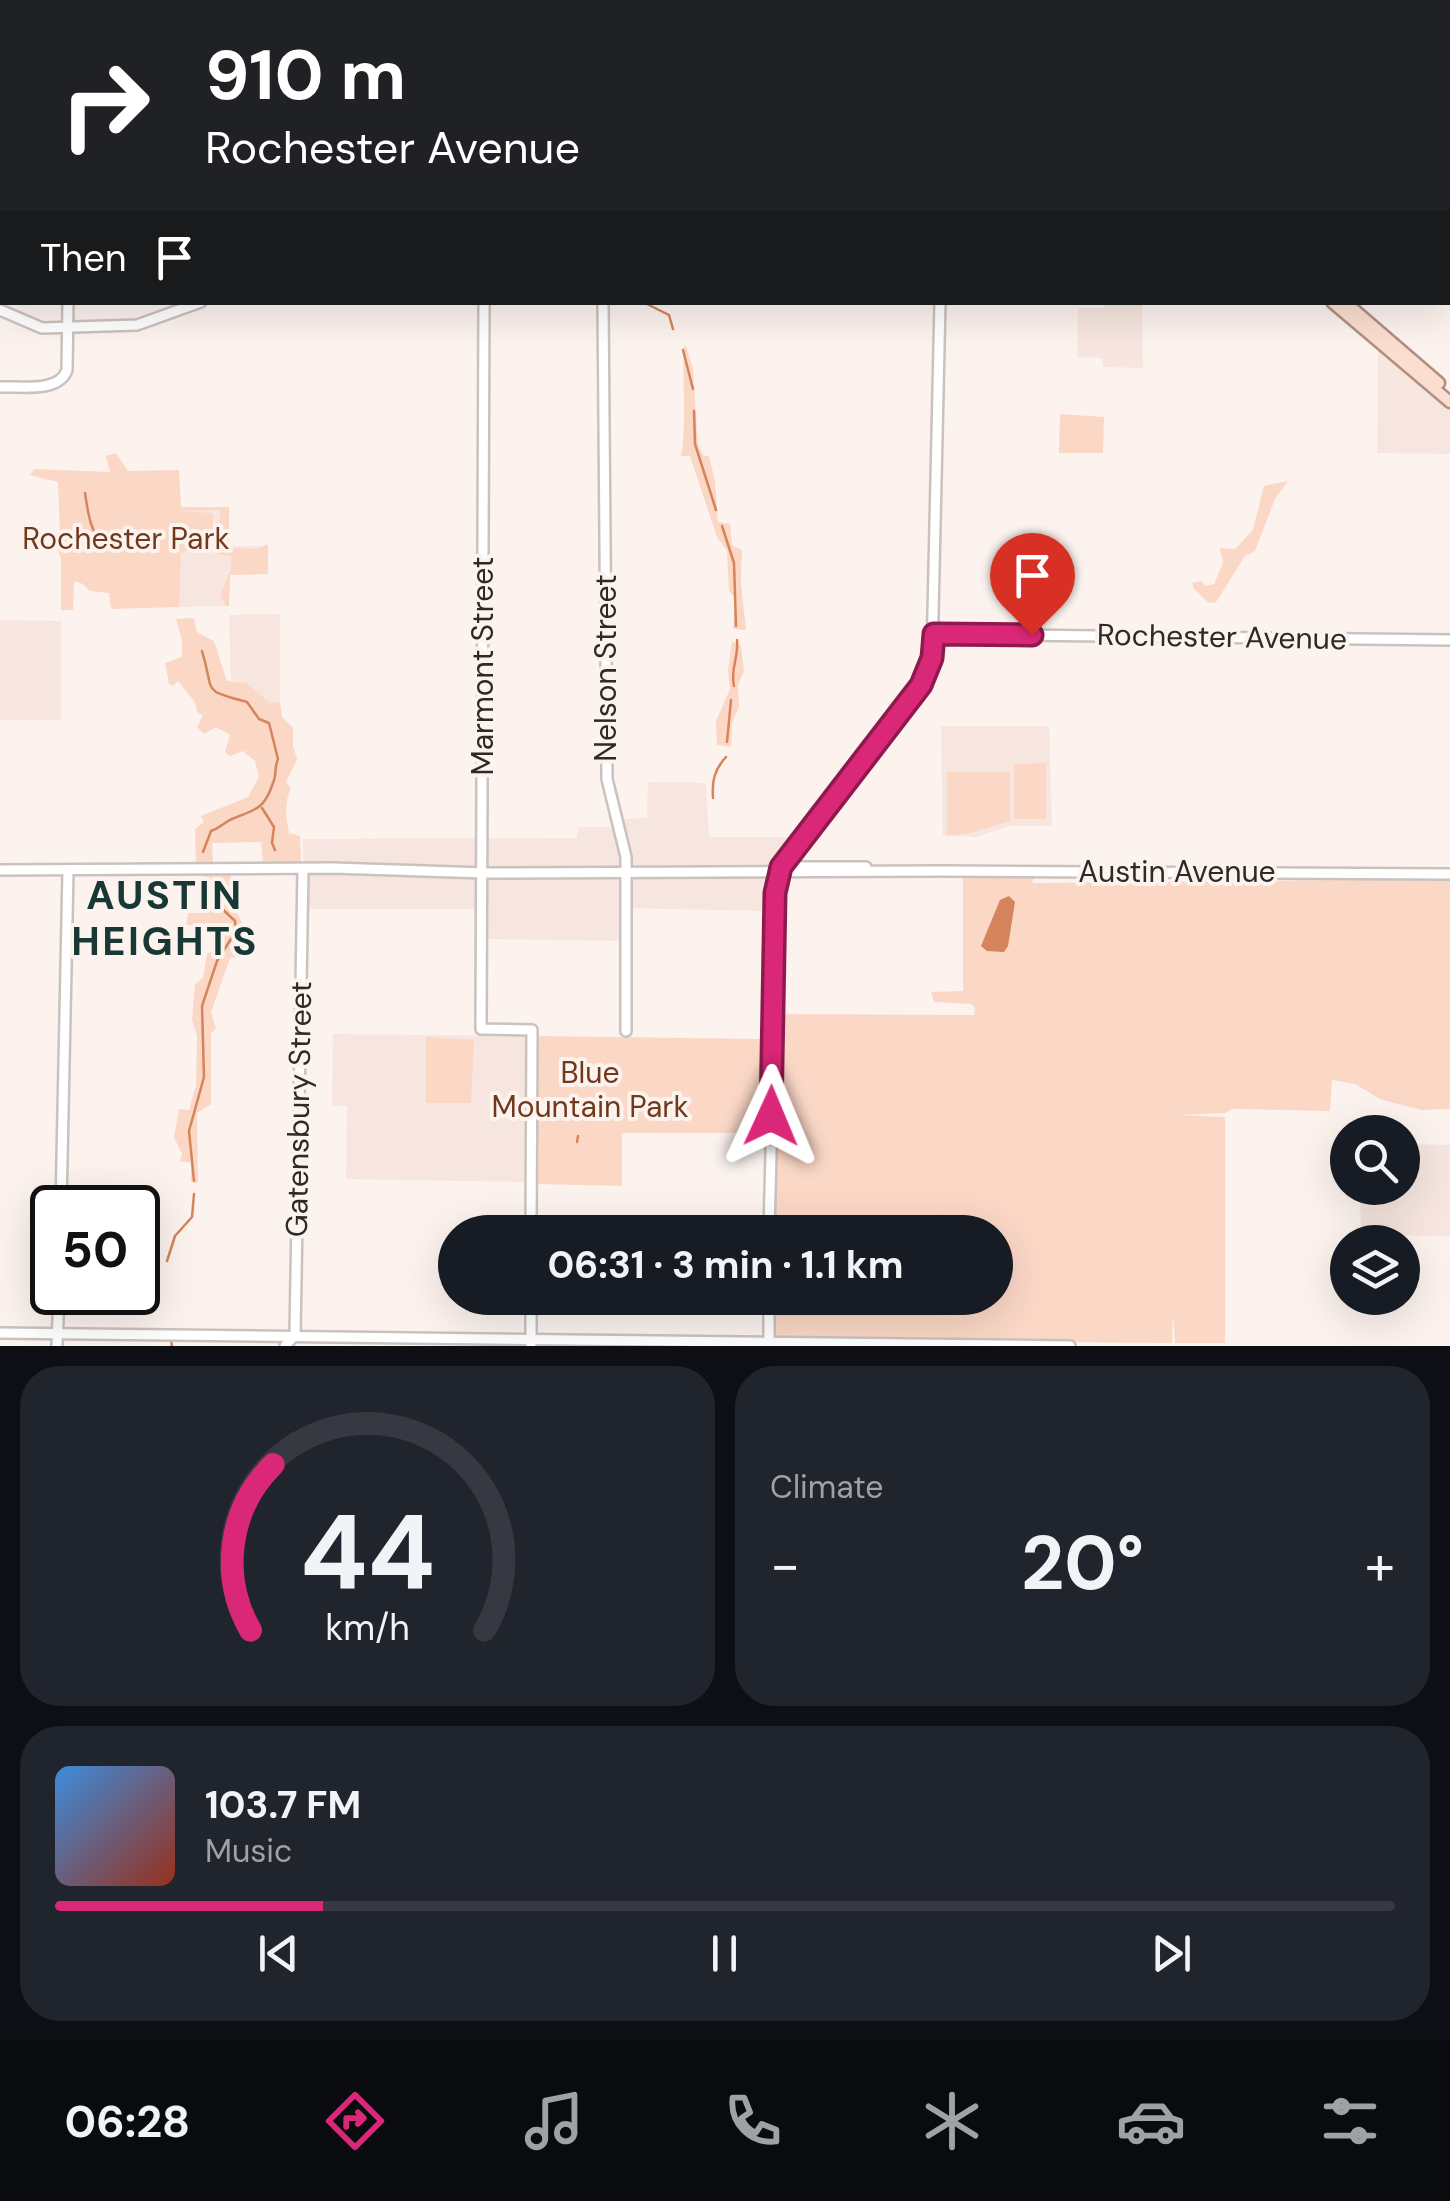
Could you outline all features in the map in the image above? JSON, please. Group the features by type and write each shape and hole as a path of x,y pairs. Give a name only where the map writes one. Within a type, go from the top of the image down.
{"main road":[{"path":"1336,305 1450,402"},
{"path":"1348,305 1450,392"}],"street":[{"path":"0,387 52,385 65,377 68,305"},
{"path":"0,310 36,326 68,328 146,324 194,305"},
{"name":"Marmont Street","path":"484,305 482,1029 532,1030 531,1215"},
{"name":"Nelson Street","path":"604,305 607,779 626,870 626,1031"},
{"path":"769,1215 775,893 780,870 921,685 932,658 940,305"},
{"name":"Rochester Avenue","path":"934,634 1450,640"},
{"name":"Austin Avenue","path":"0,870 303,869 439,873 883,867 903,871 1450,874"},
{"name":"Gatensbury Street","path":"295,1334 303,869"},
{"path":"61,1185 68,871"},
{"path":"58,1340 59,1315"},
{"path":"531,1315 531,1342"},
{"path":"769,1315 769,1344"},
{"path":"0,1333 58,1340 295,1334 531,1342 1070,1346"},
{"path":"285,1346 295,1334"}],"shaded area":[{"path":"1142,305 1143,368 1103,367 1102,358 1077,357 1078,308"},
{"path":"1378,345 1450,405 1450,454 1377,453"},
{"path":"229,507 229,546 268,546 268,574 230,575 229,606 179,607 179,508"},
{"path":"280,614 280,702 270,703 242,682 231,681 229,615"},
{"path":"0,620 61,621 61,720 0,720"},
{"path":"941,726 1049,726 1052,826 1010,826 976,837 943,836"},
{"path":"648,782 706,783 709,837 792,837 770,875 770,911 623,908 623,941 487,939 485,909 304,909 303,839 577,838 578,827 613,827 622,824 622,819 647,818"},
{"path":"1009,896 1015,902 1008,946 1004,952 987,951 981,946 1000,900"},
{"path":"333,1034 525,1036 526,1182 346,1179 347,1106 332,1105"},
{"path":"1420,1144 1450,1145 1450,1236 1420,1236 1420,1225 1361,1225 1360,1205 1420,1205"}],"green space":[{"path":"684,346 693,369 698,445 704,456 709,456 718,522 730,524 732,545 742,550 746,630 733,629 735,598 729,591 727,551 717,537 690,456 681,456"},
{"path":"1060,414 1104,417 1103,453 1059,453"},
{"name":"Rochester Park","path":"116,453 128,471 179,470 181,507 229,507 229,538 218,531 221,510 179,511 213,513 213,536 179,536 179,542 191,549 181,552 179,607 111,609 109,593 90,591 74,581 73,610 61,610 61,558 52,538 60,533 58,482 30,475 35,469 110,472 106,456"},
{"path":"1288,481 1275,499 1255,551 1245,556 1216,602 1209,603 1192,583 1214,584 1223,563 1220,548 1235,549 1253,530 1264,486"},
{"path":"268,544 268,574 230,575 226,606 220,596 231,570 231,556 216,554 222,548 256,549"},
{"path":"194,618 197,632 214,641 227,681 246,683 270,703 280,702 282,717 293,728 297,759 286,782 291,788 286,816 289,833 300,836 301,863 263,862 261,842 212,843 213,863 196,863 195,829 204,822 201,816 248,797 259,777 255,761 243,751 230,756 225,752 230,735 216,727 204,734 197,727 203,715 197,712 195,702 178,681 173,686 169,684 165,663 182,657 176,619"},
{"path":"732,641 741,646 744,671 738,685 739,707 732,723 731,747 717,745 716,721 730,689"},
{"path":"1046,763 1046,819 1014,819 1014,764"},
{"path":"947,772 1010,772 1010,821 966,834 947,835"},
{"path":"231,875 231,887 222,891 245,929 249,956 230,958 211,1012 216,1029 211,1033 211,1104 197,1113 198,1183 191,1182 191,1163 180,1161 182,1154 174,1137 179,1109 189,1110 196,1086 197,1036 192,1020 195,984 203,978 207,954 216,948 217,941 204,925 186,925 188,913 205,913 204,876"},
{"path":"963,877 1034,877 1032,883 1450,879 1450,1109 1421,1110 1380,1099 1355,1084 1332,1080 1330,1111 1233,1109 1225,1113 1178,1115 1225,1117 1225,1343 1175,1343 1173,1315 1172,1343 774,1340 774,1315 1013,1315 1013,1215 775,1215 779,1014 974,1015 971,1004 934,1002 931,992 963,991"},
{"name":"Blue Mountain Park","path":"536,1036 769,1039 768,1133 622,1133 622,1186 536,1184"},
{"path":"426,1037 474,1040 471,1103 426,1103"}],"waterway":[{"path":"649,305 669,315 673,329"},
{"path":"683,350 693,389"},
{"path":"694,411 695,444 716,510"},
{"path":"85,493 93,529 105,547"},
{"path":"722,526 734,563 736,626"},
{"path":"734,686 737,640"},
{"path":"202,651 212,688 247,702 259,719 269,723 278,759 270,792 262,804 211,831 203,852"},
{"path":"727,742 731,700"},
{"path":"713,798 715,776 726,757"},
{"path":"262,808 274,827 275,850"},
{"path":"194,1181 189,1131 204,1077 202,1006 217,961 236,931 235,921 217,904 215,883"},
{"path":"577,1142 578,1136"},
{"path":"167,1261 175,1236 192,1217 194,1194"},
{"path":"171,1340 172,1346"}],"district":[{"name":"AUSTIN HEIGHTS","path":"165,918"}],"route":[{"path":"771,1116 775,893 781,867 921,685 932,658 934,634 1032,635"}]}
